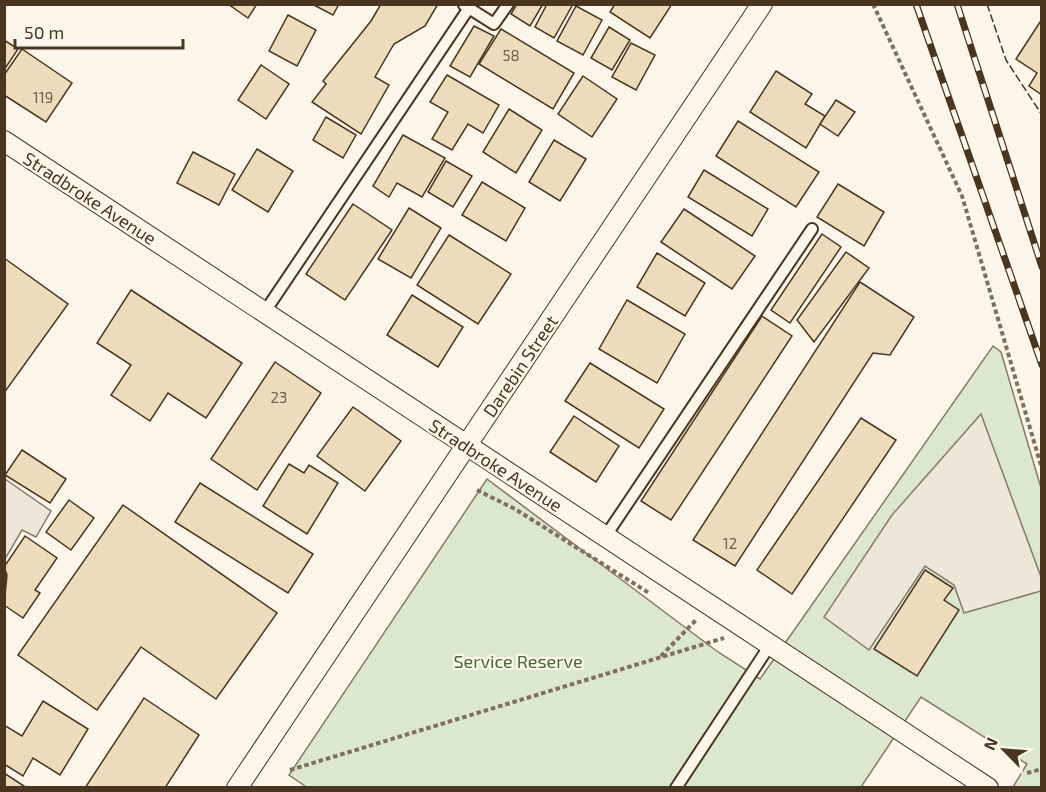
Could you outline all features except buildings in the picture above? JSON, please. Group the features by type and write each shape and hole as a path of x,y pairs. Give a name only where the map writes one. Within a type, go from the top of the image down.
{"street":[{"name":"Darebin Street","path":"237,788 762,4"},
{"name":"Stradbroke Avenue","path":"4,141 466,447 988,788"}],"lane":[{"path":"264,313 466,6 494,24 508,4"},
{"path":"605,537 812,230"},
{"path":"676,788 770,645"}],"path":[{"path":"873,4 962,196 1041,469"},
{"path":"477,490 515,509 656,597"},
{"path":"658,658 709,605"},
{"path":"685,615 704,627"},
{"path":"290,770 748,631"},
{"path":"713,633 723,638"},
{"path":"1027,773 1041,769"}],"green space":[{"name":"Service Reserve","path":"993,346 1001,352 1041,488 1041,787 1013,787 1027,764 921,697 861,787 308,788 289,775 487,479 718,652 760,679"}],"shaded area":[{"path":"981,414 1041,577 1041,591 964,613 954,585 925,566 869,650 824,617 892,515"},
{"path":"5,479 51,511 36,537 22,530 5,559"}],"railway":[{"path":"916,4 1042,365"},
{"path":"957,4 1042,267"}],"fence":[{"path":"987,4 1006,60 1042,115"}]}
